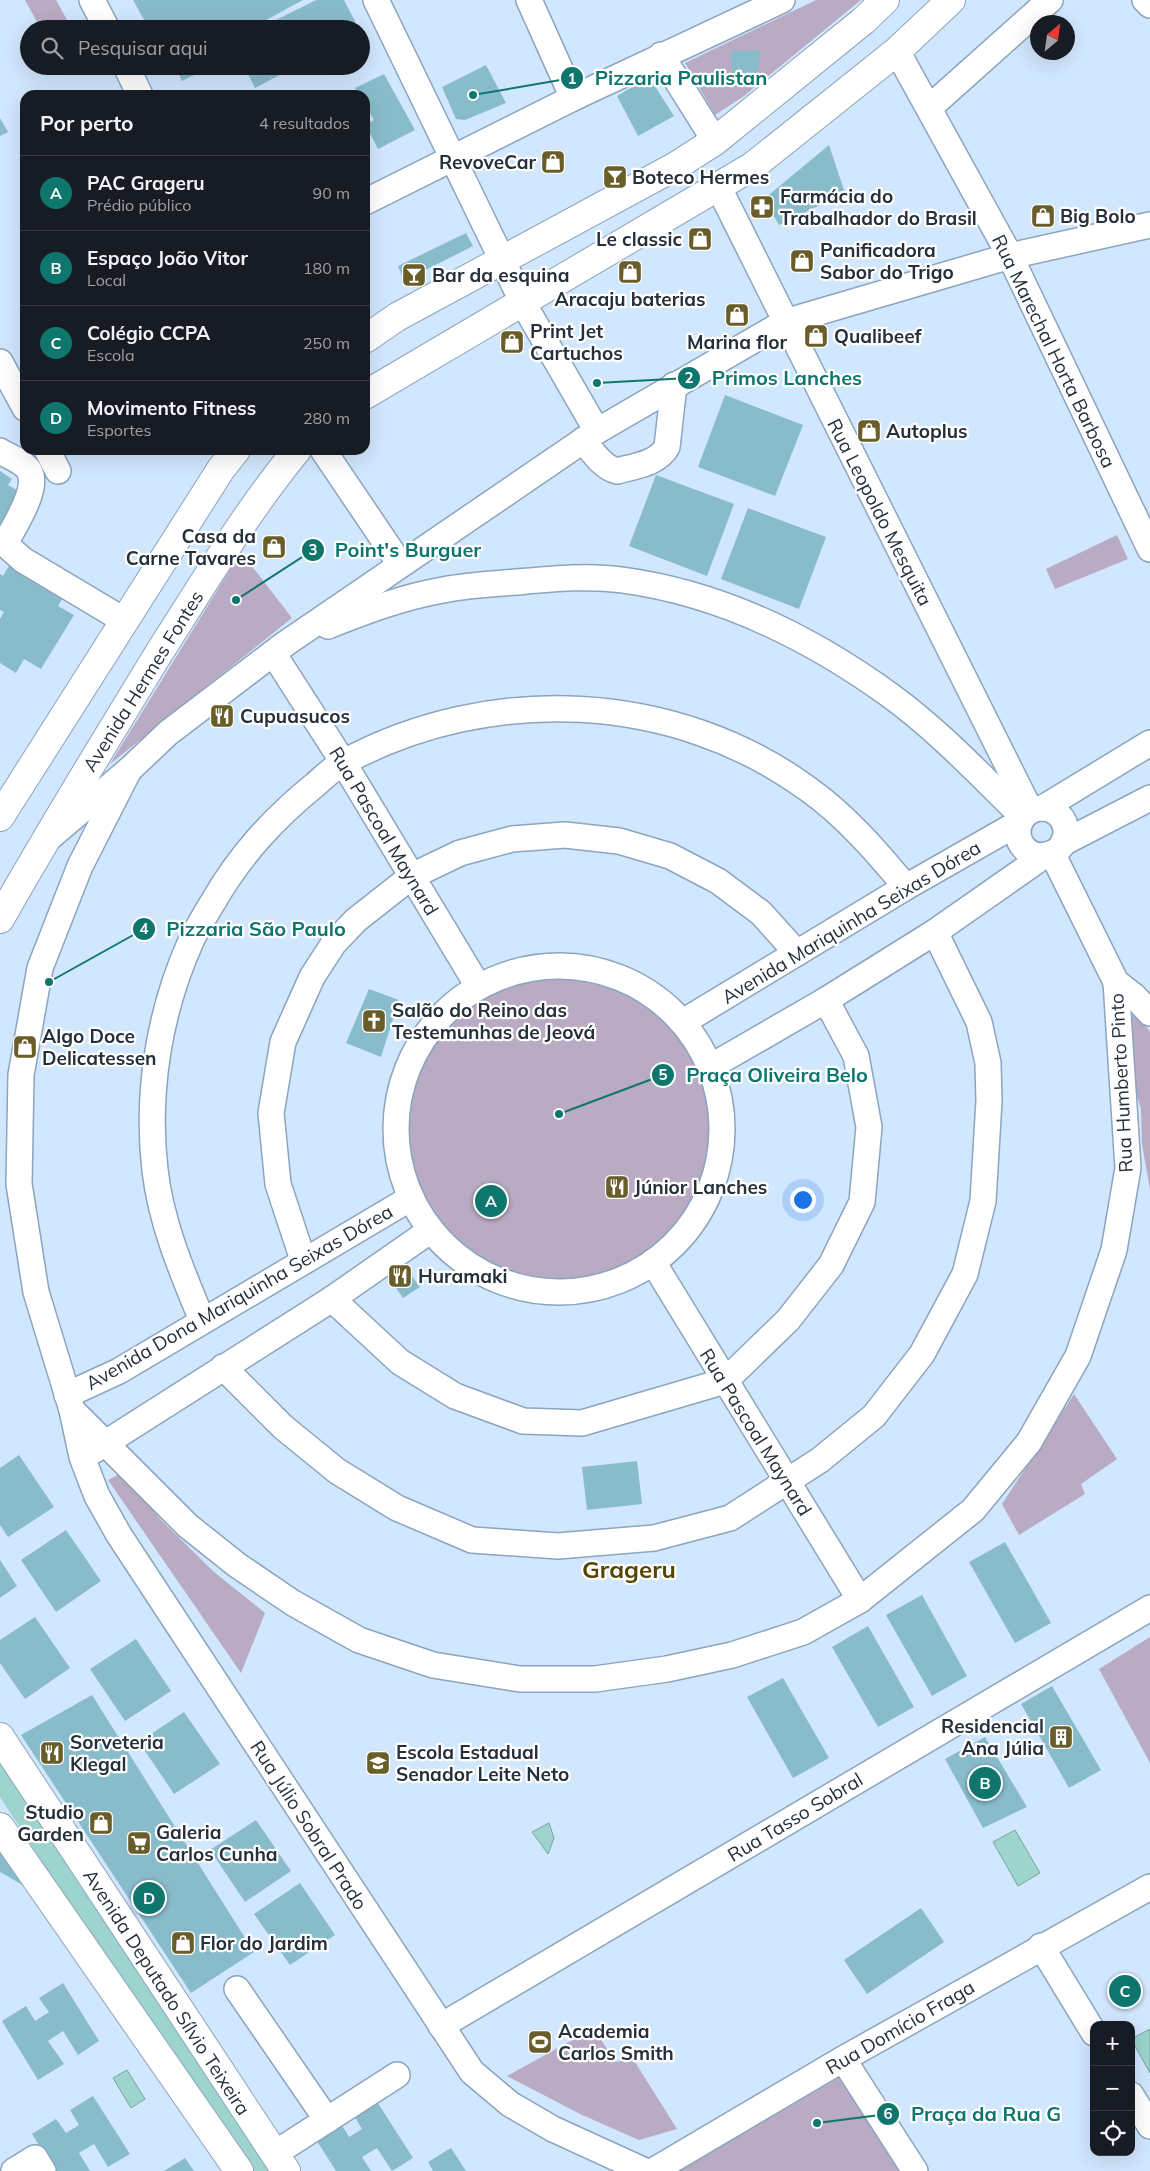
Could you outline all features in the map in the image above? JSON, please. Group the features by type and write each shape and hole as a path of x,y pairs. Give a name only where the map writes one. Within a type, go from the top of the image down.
{"main road":[{"path":"370,336 397,317 676,166 715,141 863,21 886,0"},
{"path":"370,392 523,304 754,166 897,50 951,0"},
{"path":"0,817 221,469 232,455"},
{"name":"Avenida Hermes Fontes","path":"0,919 44,843 226,546 267,487 293,455"},
{"name":"Avenida Deputado Sílvio Teixeira","path":"0,1737 280,2163"},
{"name":"Avenida Deputado Sílvio Teixeira","path":"0,1827 239,2171"}],"street":[{"path":"92,0 102,20"},
{"path":"376,0 602,463 617,471 652,461 663,454 667,447 674,385"},
{"path":"529,0 573,98"},
{"path":"370,200 661,55 782,0"},
{"path":"929,108 1050,0"},
{"path":"1145,0 1150,6"},
{"name":"Rua Marechal Horta Barbosa","path":"897,50 1010,256 1150,549"},
{"path":"661,55 715,141"},
{"path":"130,75 138,90"},
{"name":"Rua Leopoldo Mesquita","path":"718,186 1029,814"},
{"path":"44,843 129,770 168,733 279,649 400,564 590,436 674,385 785,322 1010,256 1150,225"},
{"path":"9,376 20,398"},
{"path":"0,451 26,466 32,477 32,490 5,544 23,560 124,621"},
{"path":"326,455 400,564"},
{"path":"279,649 380,605 444,589 550,579 621,580 705,598 775,625 848,667 884,691 940,736 1029,814 1056,812 1064,823 1065,837 1053,851 1030,853 1020,843 1018,828 1029,814"},
{"name":"Rua Pascoal Maynard","path":"279,649 343,762 478,986"},
{"path":"202,1320 172,1248 155,1170 153,1092 165,1014 191,940 230,872 282,812 343,762 406,733 474,714 543,707 613,711 682,726 747,752 807,788 861,833 906,886"},
{"name":"Avenida Mariquinha Seixas Dórea","path":"683,1022 906,886 1150,744"},
{"path":"69,1403 36,1292 19,1184 20,1075 40,968 80,866 129,770"},
{"path":"710,1066 826,1000 935,932 1053,851 1150,798"},
{"path":"303,1260 278,1184 271,1113 283,1042 312,977 334,943 356,920 412,876 460,853 512,839 565,835 619,841 670,856 718,881 761,913 797,953"},
{"path":"1053,851 1116,982 1134,996 1150,1013"},
{"path":"224,1367 283,1427 337,1471 397,1508 472,1540 558,1546 654,1538 730,1518 820,1460 874,1416 922,1354 965,1274 983,1201 989,1101 988,1063 980,1022 935,932"},
{"path":"564,965 608,973 649,992 683,1022 710,1066 721,1102 722,1139 716,1175 702,1209 681,1238 653,1262 617,1281 585,1289 536,1290 490,1275 461,1259 432,1230 411,1198 398,1159 395,1118 402,1078 419,1042 445,1010 478,986 520,970 564,965"},
{"name":"Rua Humberto Pinto","path":"69,1403 188,1526 244,1570 292,1603 359,1640 433,1666 520,1679 594,1680 667,1669 732,1655 803,1632 860,1600 974,1510 1030,1442 1078,1356 1114,1250 1128,1168 1116,982"},
{"path":"332,1299 400,1362 455,1396 523,1421 582,1423 725,1381 788,1320 831,1265 862,1202 869,1127 856,1056 826,1000"},
{"name":"Avenida Dona Mariquinha Seixas Dórea","path":"69,1403 202,1320 411,1198"},
{"path":"82,1457 332,1299 432,1230"},
{"name":"Rua Pascoal Maynard","path":"653,1262 860,1600"},
{"name":"Rua Júlio Sobral Prado","path":"69,1403 82,1457 97,1496 119,1535 472,2072 510,2104 553,2129 645,2171"},
{"name":"Rua Tasso Sobral","path":"441,2026 1150,1608"},
{"name":"Rua Domício Fraga","path":"653,2171 843,2059 1041,1946 1150,1887"},
{"path":"1041,1946 1090,2026"},
{"path":"237,1989 327,2120"},
{"path":"843,2059 915,2171"},
{"path":"280,2163 327,2120 397,2075"},
{"path":"1135,2102 1150,2126"},
{"path":"14,2171 35,2158 43,2171"}],"shaded area":[{"path":"25,0 56,0 67,20 36,20"},
{"path":"816,0 861,0 744,96 715,115 685,63"},
{"path":"1117,535 1128,559 1055,589 1046,569"},
{"path":"241,552 292,618 110,764"},
{"path":"559,973 590,976 619,985 646,1000 670,1019 689,1043 704,1070 713,1099 716,1130 713,1161 704,1190 689,1217 670,1241 646,1260 619,1275 590,1284 559,1287 528,1284 499,1275 472,1260 448,1241 429,1217 414,1190 405,1161 402,1130 405,1099 414,1070 429,1043 448,1019 472,1000 499,985 528,976"},
{"path":"1131,1015 1141,1017 1150,1032 1150,1190 1142,1144 1141,1109 1121,1044"},
{"path":"1074,1394 1117,1459 1081,1484 1085,1494 1019,1535 1002,1504"},
{"path":"122,1473 162,1521 214,1572 265,1613 241,1673 108,1480"},
{"path":"1150,1637 1150,1763 1099,1669"},
{"path":"549,1823 554,1838 548,1854 532,1832"},
{"path":"1015,1830 1040,1873 1018,1886 993,1842"},
{"path":"594,2028 615,2062 633,2059 677,2129 639,2140 580,2114 507,2076"},
{"path":"1150,2029 1150,2073 1135,2046 1135,2037"},
{"path":"127,2070 145,2099 131,2108 113,2078"},
{"path":"843,2075 904,2171 679,2171"}],"building":[{"path":"133,0 303,0 266,20 144,20"},
{"path":"316,0 344,0 354,20 276,20"},
{"path":"760,50 758,73 733,74 730,52"},
{"path":"486,65 506,103 465,120 456,119 442,87"},
{"path":"384,74 415,130 378,149 370,133 370,122 374,120 370,113 370,90 356,90 355,88"},
{"path":"179,75 194,75 182,81"},
{"path":"248,75 280,75 255,88"},
{"path":"649,77 674,116 638,136 617,96"},
{"path":"0,118 8,132 0,136"},
{"path":"829,145 845,193 779,225 764,199"},
{"path":"466,233 473,246 404,281 398,266"},
{"path":"725,395 803,425 775,496 698,467"},
{"path":"0,471 12,479 8,485 24,494 0,534"},
{"path":"656,475 734,504 707,576 629,546"},
{"path":"748,508 826,537 799,609 721,579"},
{"path":"12,561 38,577 35,583 62,599 58,606 74,615 41,669 24,659 16,673 0,663 0,619 4,612 0,610 0,574 3,576"},
{"name":"Salão do Reino das Testemunhas de Jeová","path":"369,989 399,1000 381,1057 346,1043"},
{"name":"Huramaki","path":"396,1255 420,1287 403,1298 380,1265"},
{"path":"19,1455 54,1507 8,1537 0,1525 0,1468"},
{"path":"637,1461 642,1504 587,1510 582,1467"},
{"path":"66,1530 101,1581 56,1612 21,1560"},
{"path":"1005,1542 1051,1623 1015,1643 969,1562"},
{"path":"0,1560 17,1586 0,1598"},
{"path":"922,1595 967,1676 932,1696 886,1615"},
{"path":"35,1617 70,1668 25,1699 0,1663 0,1640"},
{"path":"868,1626 914,1707 878,1727 832,1647"},
{"path":"136,1639 171,1691 125,1721 90,1669"},
{"path":"783,1678 829,1758 793,1778 747,1697"},
{"name":"Residencial Ana Júlia","path":"1052,1686 1101,1770 1069,1788 1021,1704"},
{"name":"Galeria Carlos Cunha","path":"92,1695 254,1952 191,1993 21,1735"},
{"path":"184,1712 220,1764 174,1794 139,1742"},
{"path":"985,1737 1027,1807 983,1828 945,1759"},
{"path":"256,1820 291,1871 245,1902 210,1850"},
{"path":"0,1847 26,1887 0,1872"},
{"path":"300,1883 335,1935 290,1965 254,1914"},
{"path":"921,1908 944,1942 867,1994 844,1960"},
{"path":"63,1983 99,2041 78,2055 63,2031 48,2041 64,2064 38,2080 2,2021 26,2006 35,2021 49,2012 39,1998"},
{"path":"93,2096 130,2154 108,2167 94,2144 79,2153 90,2171 55,2171 32,2134 56,2119 66,2133 79,2125 70,2110"},
{"path":"376,2100 413,2158 392,2171 377,2148 362,2157 371,2171 336,2171 315,2138 340,2122 349,2137 362,2129 353,2114"},
{"path":"451,2148 466,2171 433,2171 428,2162"},
{"path":"185,2158 194,2171 164,2171"}],"waterway":[{"path":"0,1775 256,2171"}],"place":[{"name":"Pizzaria Paulistan","path":"473,95"},
{"name":"RevoveCar","path":"553,162"},
{"name":"Boteco Hermes","path":"615,177"},
{"name":"Farmácia do Trabalhador do Brasil","path":"762,207"},
{"name":"Big Bolo","path":"1043,216"},
{"name":"Le classic","path":"700,239"},
{"name":"Panificadora Sabor do Trigo","path":"802,261"},
{"name":"Aracaju baterias","path":"630,272"},
{"name":"Bar da esquina","path":"414,275"},
{"name":"Marina flor","path":"737,315"},
{"name":"Qualibeef","path":"816,336"},
{"name":"Print Jet Cartuchos","path":"512,342"},
{"name":"Primos Lanches","path":"597,383"},
{"name":"Autoplus","path":"869,431"},
{"name":"Casa da Carne Tavares","path":"274,547"},
{"name":"Point's Burguer","path":"236,600"},
{"name":"Cupuasucos","path":"222,716"},
{"name":"Pizzaria São Paulo","path":"49,982"},
{"name":"Salão do Reino das Testemunhas de Jeová","path":"374,1021"},
{"name":"Algo Doce Delicatessen","path":"25,1047"},
{"name":"Praça Oliveira Belo","path":"559,1114"},
{"name":"Júnior Lanches","path":"617,1187"},
{"name":"PAC Grageru","path":"491,1201"},
{"name":"Huramaki","path":"400,1276"},
{"name":"Residencial Ana Júlia","path":"1061,1737"},
{"name":"Sorveteria Klegal","path":"52,1753"},
{"name":"Escola Estadual Senador Leite Neto","path":"378,1763"},
{"name":"Espaço João Vitor","path":"985,1783"},
{"name":"Studio Garden","path":"101,1823"},
{"name":"Galeria Carlos Cunha","path":"139,1843"},
{"name":"Movimento Fitness","path":"149,1898"},
{"name":"Flor do Jardim","path":"183,1943"},
{"name":"Colégio CCPA","path":"1125,1991"},
{"name":"Academia Carlos Smith","path":"540,2042"},
{"name":"Praça da Rua G","path":"817,2123"}],"district":[{"name":"Grageru","path":"629,1569"}]}
